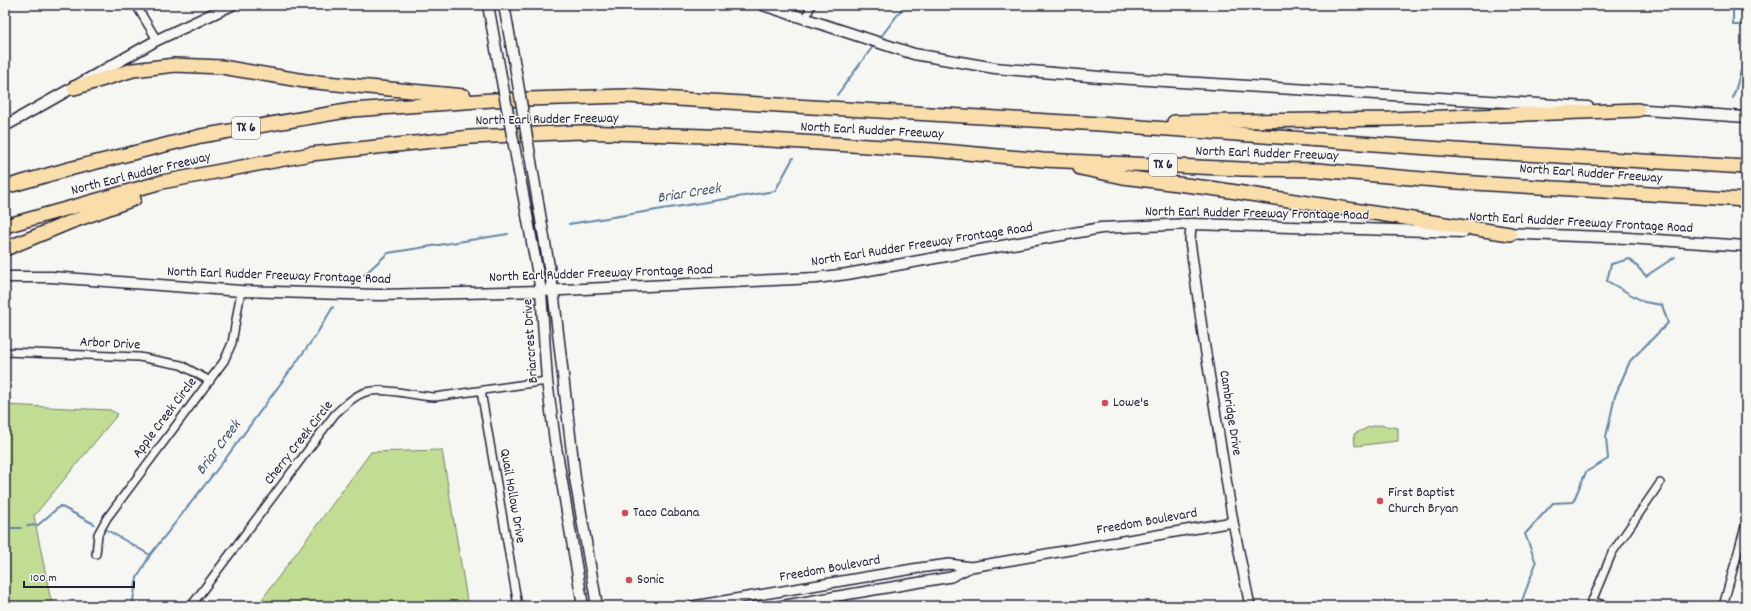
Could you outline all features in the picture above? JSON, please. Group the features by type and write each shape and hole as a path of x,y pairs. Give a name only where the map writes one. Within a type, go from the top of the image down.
{"highway":[{"path":"74,88 133,70 175,65 222,67 305,81 446,94 492,100"},
{"name":"North Earl Rudder Freeway","path":"5,187 69,169 201,136 352,110 492,100 627,96 1100,124 1470,151 1746,167"},
{"path":"1100,124 1390,120 1638,110"},
{"name":"North Earl Rudder Freeway","path":"5,226 162,182 319,153 471,137 580,132 705,136 933,150 1043,160 1234,169 1317,170 1458,182 1746,200"},
{"path":"1043,160 1123,177 1224,190 1510,234"},
{"path":"5,249 126,201 232,169"}],"main road":[{"path":"5,126 156,40 232,5"},
{"name":"Briarcrest Drive","path":"488,5 541,291 547,381 555,441 583,606"},
{"name":"Briarcrest Drive","path":"504,5 553,290 575,478 596,606"},
{"path":"763,5 914,54 1003,69 1100,77 1746,117"},
{"name":"North Earl Rudder Freeway Frontage Road","path":"5,277 51,277 241,291 379,295 541,291 718,284 816,278 847,274 1101,228 1191,224 1628,238 1746,246"}],"street":[{"path":"136,5 156,40"},
{"path":"806,18 811,5"},
{"name":"Cambridge Drive","path":"1191,224 1190,241 1203,335 1233,522 1250,606"},
{"name":"Apple Creek Circle","path":"96,554 98,534 107,518 224,361 232,342 241,291"},
{"name":"Arbor Drive","path":"5,352 145,358 181,365 210,381"},
{"name":"Cherry Creek Circle","path":"191,606 336,414 350,401 363,393 376,391 434,397 547,381"},
{"name":"Quail Hollow Drive","path":"482,391 518,606"},
{"path":"1608,606 1590,603 1612,553 1660,483"},
{"name":"Freedom Boulevard","path":"779,606 951,577 971,567 1233,522"},
{"path":"1723,606 1746,522"},
{"name":"Freedom Boulevard","path":"693,606 730,603 793,590 949,564 971,567"},
{"path":"868,577 870,591"},
{"path":"793,590 796,603"}],"green space":[{"path":"5,405 110,410 118,414 34,516 50,596 54,606 5,606"},
{"path":"1380,425 1398,428 1398,441 1355,446 1354,434 1369,427"},
{"path":"442,450 468,606 257,606 371,452"}],"waterway":[{"name":"Briar Creek","path":"880,38 905,5"},
{"path":"1733,5 1733,25 1746,25"},
{"name":"Briar Creek","path":"837,95 874,45"},
{"path":"1733,98 1741,71 1746,64"},
{"name":"Briar Creek","path":"569,224 775,191 793,158"},
{"name":"Briar Creek","path":"364,275 388,253 508,234"},
{"path":"1520,606 1536,563 1525,534 1553,503 1573,502 1586,472 1608,459 1606,437 1615,396 1630,361 1668,323 1662,305 1644,302 1607,281 1611,264 1630,259 1646,276 1675,257"},
{"name":"Briar Creek","path":"132,606 137,578 150,555 226,458 314,338 333,307"},
{"path":"27,526 38,525 60,506 94,524"},
{"path":"5,528 21,528"},
{"path":"107,530 150,555"}],"place":[{"name":"Lowe's","path":"1105,403"},
{"name":"First Baptist Church Bryan","path":"1380,501"},
{"name":"Taco Cabana","path":"625,513"},
{"name":"Sonic","path":"629,580"}]}
